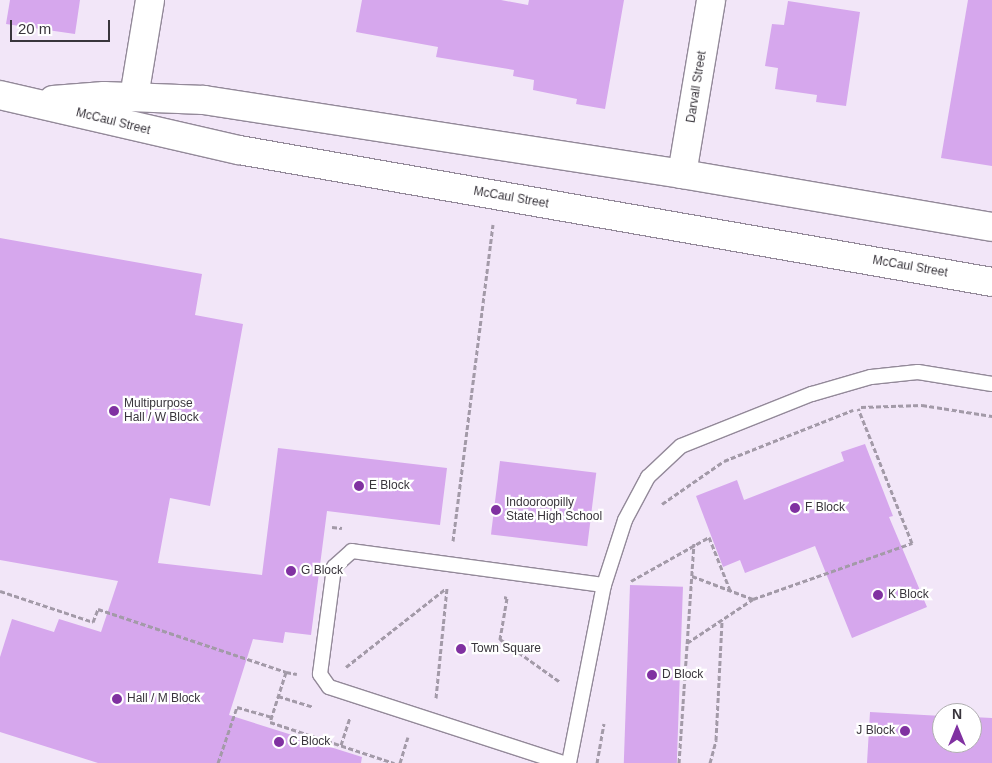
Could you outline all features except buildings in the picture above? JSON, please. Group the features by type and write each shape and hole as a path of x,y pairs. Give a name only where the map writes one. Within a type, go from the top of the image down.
{"street":[{"path":"134,96 150,0"},
{"name":"Darvall Street","path":"682,174 711,0"},
{"name":"McCaul Street","path":"0,95 239,150 992,282"},
{"name":"McCaul Street","path":"32,103 134,96 204,100 682,174 992,227"}],"lane":[{"path":"569,763 604,585 625,520 648,477 681,446 812,394 871,377 918,372 992,384"},
{"path":"563,763 329,687 320,674 334,568 352,551 604,585"}],"path":[{"path":"454,537 494,223"},
{"path":"656,510 724,461 858,408 922,405 992,416"},
{"path":"687,643 753,599 912,543 858,408"},
{"path":"332,527 351,530"},
{"path":"632,573 630,582 709,537 730,590"},
{"path":"443,543 462,546"},
{"path":"678,763 694,544"},
{"path":"692,576 753,599"},
{"path":"436,700 448,580"},
{"path":"339,673 447,587 456,588"},
{"path":"0,592 93,622 98,610 291,675"},
{"path":"499,596 507,598 500,639 565,685"},
{"path":"710,763 716,740 722,619"},
{"path":"286,672 270,722 394,763"},
{"path":"218,763 237,707 271,717"},
{"path":"341,745 350,718"},
{"path":"400,763 408,737"}],"place":[{"name":"Multipurpose Hall / W Block","path":"114,411"},
{"name":"E Block","path":"359,486"},
{"name":"F Block","path":"795,508"},
{"name":"Indooroopilly State High School","path":"496,510"},
{"name":"G Block","path":"291,571"},
{"name":"K Block","path":"878,595"},
{"name":"Town Square","path":"461,649"},
{"name":"D Block","path":"652,675"},
{"name":"Hall / M Block","path":"117,699"},
{"name":"J Block","path":"905,731"},
{"name":"C Block","path":"279,742"}]}
